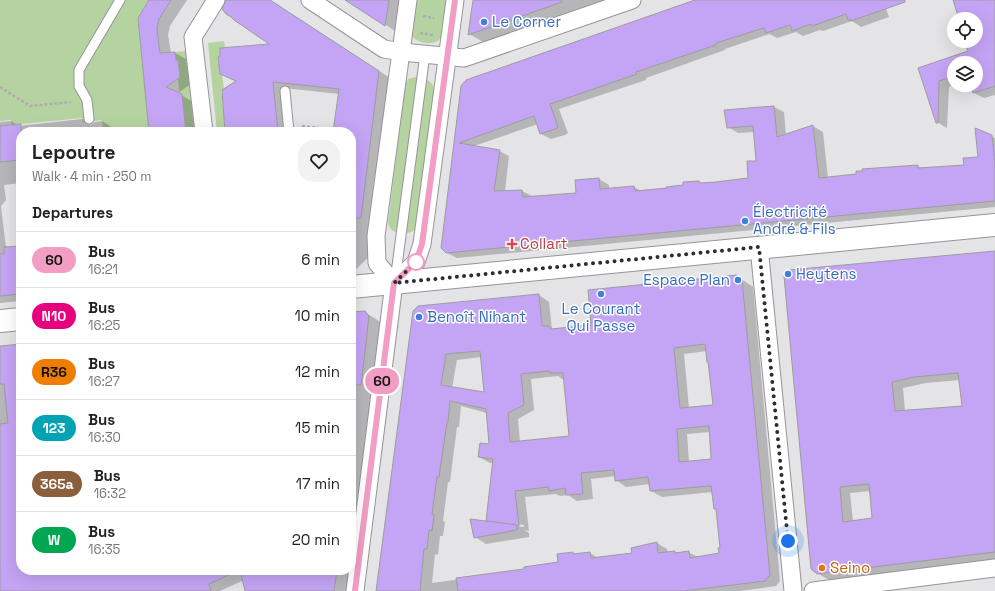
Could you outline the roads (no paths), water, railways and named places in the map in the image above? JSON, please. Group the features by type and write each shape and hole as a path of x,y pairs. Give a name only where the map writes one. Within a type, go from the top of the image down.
{"main road":[{"path":"356,287 995,225"},
{"path":"0,320 16,318"}],"street":[{"path":"203,127 193,37 216,0"},
{"path":"310,0 384,49 464,58 632,0"},
{"path":"394,283 377,263 376,236 408,0"},
{"path":"355,591 394,283 416,262 422,244 455,0"},
{"path":"759,247 793,591"},
{"path":"812,591 882,587 995,568"}],"lane":[{"path":"90,119 87,100 79,86 79,70 120,0"},
{"path":"394,283 425,54"},
{"path":"285,91 289,127"}],"place":[{"name":"Le Corner","path":"484,22"},
{"name":"Électricité André & Fils","path":"745,221"},
{"name":"Collart","path":"512,244"},
{"name":"Heytens","path":"788,274"},
{"name":"Espace Plan","path":"738,280"},
{"name":"Le Courant Qui Passe","path":"601,294"},
{"name":"Benoît Nihant","path":"419,317"},
{"name":"Seino","path":"822,568"}]}
